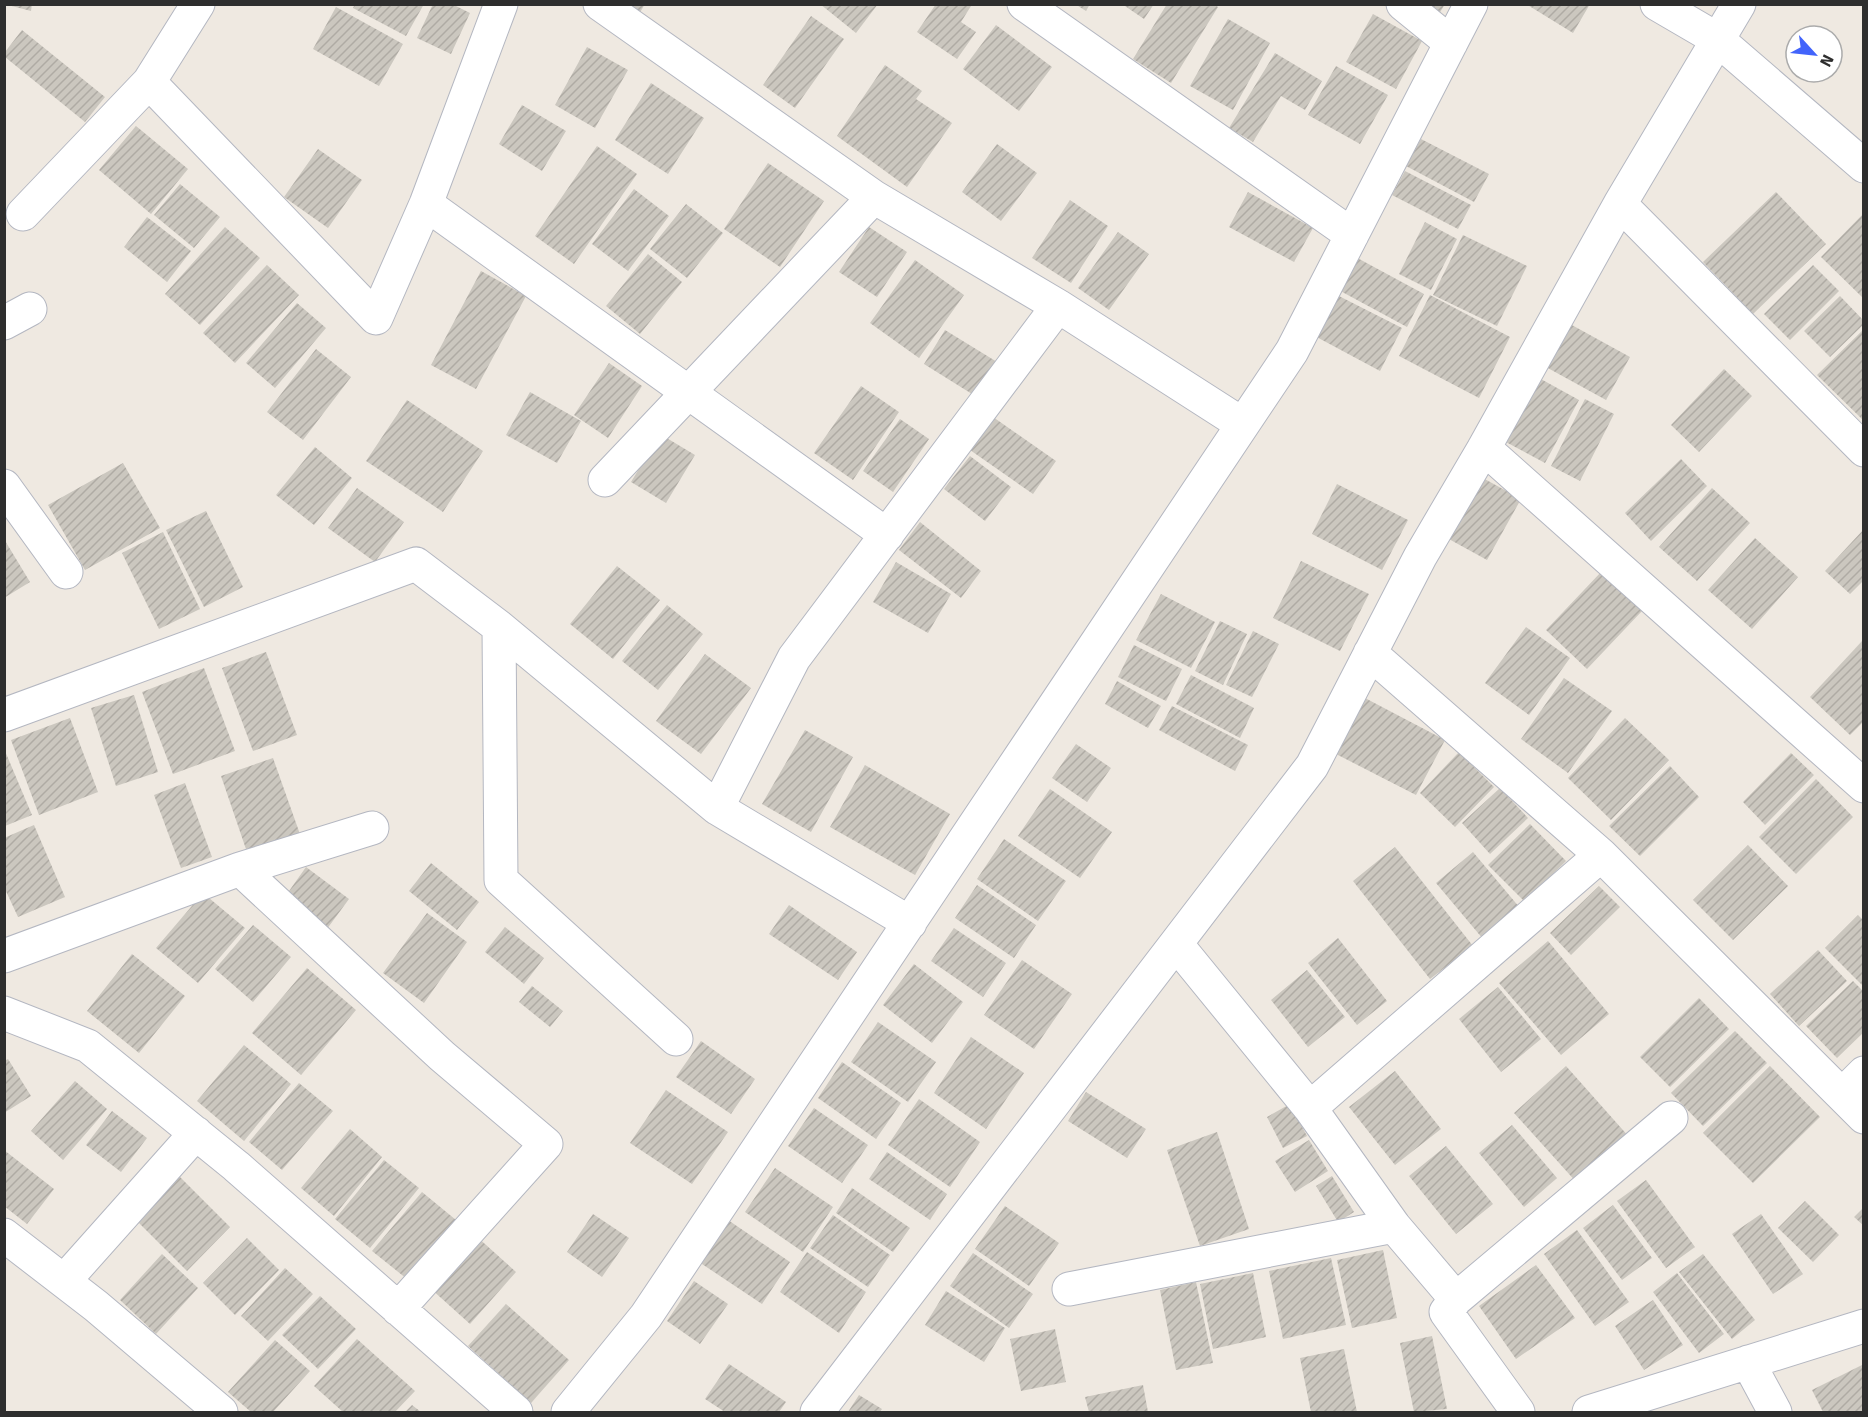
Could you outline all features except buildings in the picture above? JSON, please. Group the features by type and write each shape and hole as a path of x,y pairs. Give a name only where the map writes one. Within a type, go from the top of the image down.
{"street":[{"path":"23,213 149,82 198,4"},
{"path":"149,82 376,318 426,204 501,4"},
{"path":"600,4 874,197 1058,306 1242,424"},
{"path":"1024,4 1352,235"},
{"path":"1403,4 1451,43"},
{"path":"568,1413 646,1316 1292,351 1471,4"},
{"path":"1657,4 1717,39 1863,166"},
{"path":"817,1413 1312,766 1420,557 1484,448 1620,204 1739,4"},
{"path":"605,480 874,197"},
{"path":"426,204 887,536"},
{"path":"1620,204 1863,450"},
{"path":"717,808 794,658 1058,306"},
{"path":"1484,448 1863,786"},
{"path":"4,486 66,572"},
{"path":"4,715 416,564 499,627 717,808 910,922"},
{"path":"499,627 501,880 676,1040"},
{"path":"1370,653 1601,855 1856,1095"},
{"path":"4,956 240,869 372,828"},
{"path":"1310,1108 1601,855"},
{"path":"240,869 442,1056 546,1144 398,1309"},
{"path":"1177,945 1310,1108 1394,1226 1456,1299"},
{"path":"4,1013 88,1046 196,1133 516,1413"},
{"path":"1518,1413 1446,1312 1456,1299 1671,1118"},
{"path":"64,1281 196,1133"},
{"path":"1069,1289 1394,1226"},
{"path":"4,1235 64,1281 221,1413"},
{"path":"1589,1413 1863,1326"},
{"path":"1748,1362 1775,1413"}]}
